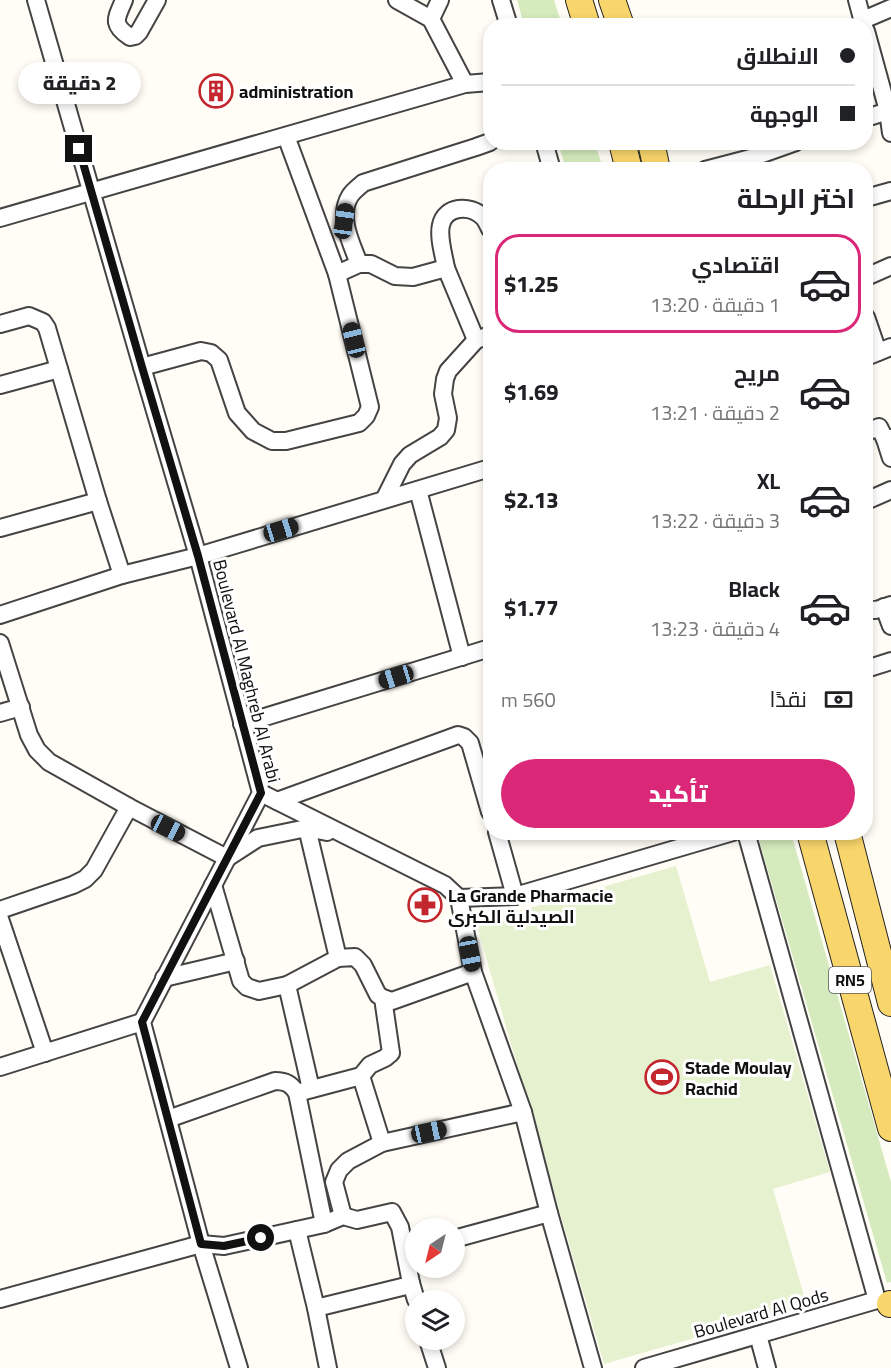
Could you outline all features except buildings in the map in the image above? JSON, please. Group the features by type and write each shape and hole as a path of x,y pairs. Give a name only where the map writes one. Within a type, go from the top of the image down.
{"main road":[{"path":"579,0 585,18"},
{"path":"612,0 618,18"},
{"name":"RN5","path":"812,840 891,1128"},
{"name":"RN5","path":"849,840 891,1003"}],"street":[{"name":"Boulevard Al Maghreb Al Arabi","path":"36,0 198,556 261,793 142,1022"},
{"path":"124,0 116,22 118,29 130,37 139,32 157,0"},
{"path":"397,0 431,19 465,84"},
{"path":"431,19 440,0"},
{"path":"501,0 506,18"},
{"path":"857,0 862,18"},
{"path":"873,19 891,8"},
{"path":"873,56 889,110 891,133"},
{"path":"0,218 465,84 483,83"},
{"path":"873,116 889,110"},
{"path":"142,367 201,351 211,353 219,360 237,413 253,431 272,441 285,441 359,423 366,416 370,407 337,274 286,136"},
{"path":"359,264 344,221 347,202 351,194 363,183 483,144"},
{"path":"756,162 780,150"},
{"path":"873,196 891,191"},
{"path":"386,498 402,464 410,455 440,437 446,430 448,418 443,394 448,371 483,337 446,268 440,227 448,212 460,208 481,215 483,218"},
{"path":"337,274 359,264 370,264 395,276 413,277 446,268"},
{"path":"873,274 891,266"},
{"path":"0,324 29,316 43,322 47,328 122,575"},
{"path":"873,337 878,352"},
{"path":"0,385 59,369"},
{"path":"873,429 879,427 888,439 891,458"},
{"path":"0,615 122,575 198,556 483,470"},
{"path":"418,490 462,657"},
{"path":"873,498 891,490"},
{"path":"0,528 98,501"},
{"path":"873,611 888,606 891,626"},
{"path":"0,643 29,735 37,750 49,762 129,807 227,858 258,838 307,828 347,836"},
{"path":"242,724 483,650"},
{"path":"873,667 891,661"},
{"path":"0,713 21,707"},
{"path":"277,801 458,735 470,743 483,788"},
{"path":"261,793 445,885 459,898 473,972 523,1112 593,1368"},
{"path":"0,910 86,879 94,870 129,807"},
{"path":"307,828 338,958"},
{"path":"498,840 515,896"},
{"path":"459,898 515,896 706,840"},
{"path":"748,840 888,1302"},
{"path":"213,885 241,981 248,987 259,991 287,985 338,958 355,957 363,964 378,995 392,1000 473,972"},
{"path":"0,919 45,1053"},
{"path":"164,978 236,961"},
{"path":"287,985 324,1224"},
{"path":"168,1119 275,1081 284,1081 304,1091 361,1076 370,1065 391,1053 383,998"},
{"path":"0,1067 142,1022 201,1244 239,1368"},
{"path":"361,1076 382,1143"},
{"path":"343,1216 334,1182 339,1170 348,1161 382,1143 523,1112"},
{"path":"0,1299 201,1244 224,1246 324,1224 343,1216 357,1220 392,1212 405,1240"},
{"path":"465,1236 549,1213"},
{"path":"297,1230 328,1368"},
{"path":"411,1278 413,1290"},
{"path":"316,1308 411,1283"},
{"name":"Boulevard Al Qods","path":"644,1368 758,1335 888,1302"},
{"path":"758,1335 767,1368"},
{"path":"431,1350 437,1368"}],"green space":[{"path":"517,0 554,0 560,18 522,18"},
{"path":"560,150 597,150 601,162 564,162"},
{"path":"759,840 793,840 891,1182 891,1282 887,1283"},
{"name":"Stade Moulay Rachid","path":"676,866 710,982 770,965 830,1172 773,1189 807,1306 604,1364 476,923"}],"place":[{"name":"administration","path":"216,91"},
{"name":"La Grande Pharmacie الصيدلية الكبرى","path":"425,905"},
{"name":"Stade Moulay Rachid","path":"662,1077"}],"route":[{"path":"79,149 198,556 261,793 142,1022 201,1244 224,1246 261,1238"}]}
